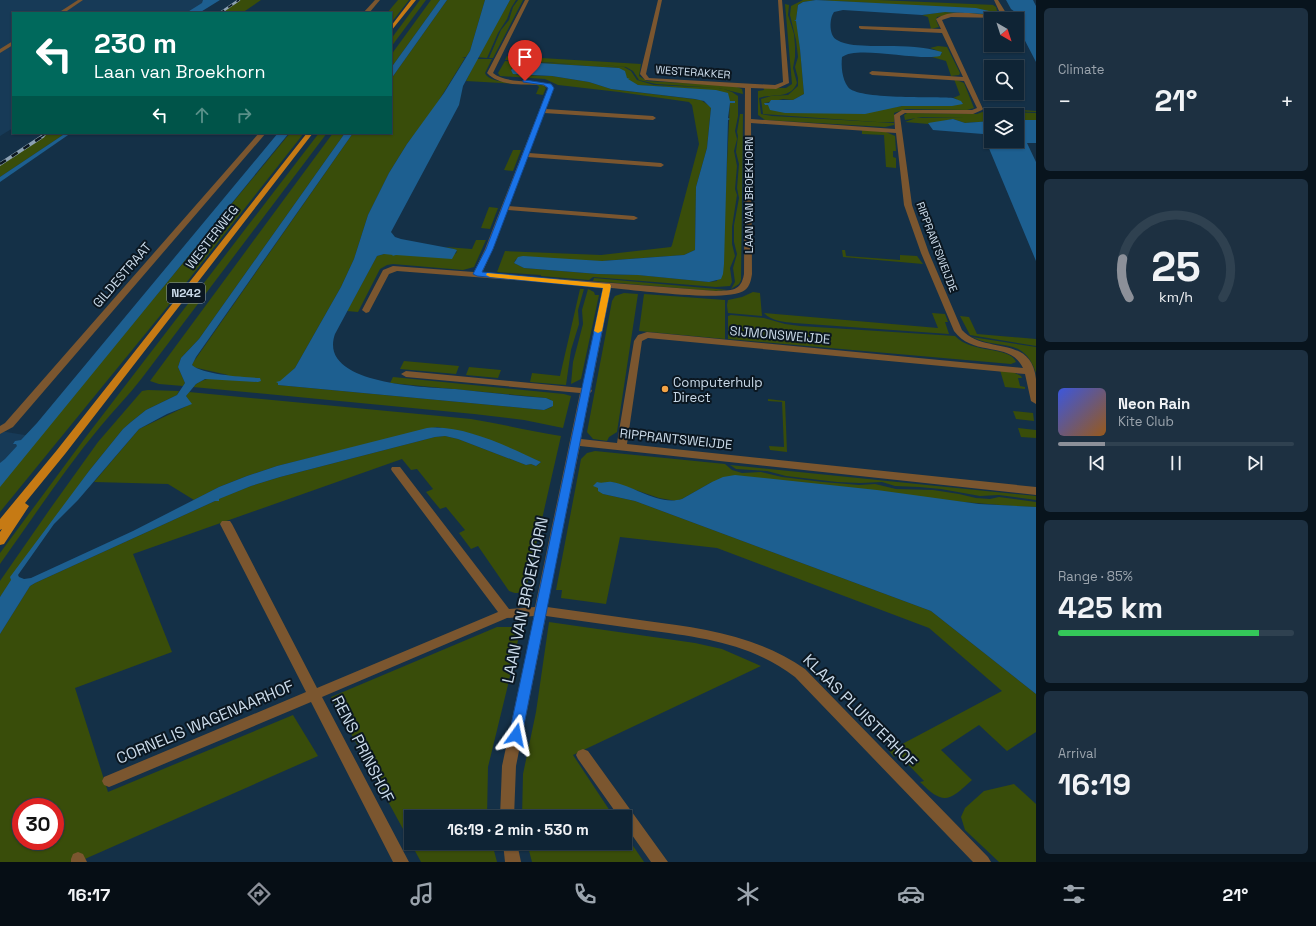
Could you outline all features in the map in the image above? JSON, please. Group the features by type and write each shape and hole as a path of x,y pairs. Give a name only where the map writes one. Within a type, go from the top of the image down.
{"main road":[{"path":"392,28 414,0"},
{"name":"WESTERWEG","path":"0,526 61,452 309,134"},
{"name":"WESTERWEG","path":"0,541 61,452"}],"street":[{"path":"72,0 80,0"},
{"path":"62,12 80,0"},
{"path":"367,12 378,0"},
{"path":"477,274 489,249 551,88 550,85 538,82 500,80 493,78 490,73 527,0"},
{"name":"WESTERAKKER","path":"660,0 643,74 644,77 652,80 748,86"},
{"path":"748,86 776,87 786,83 780,0"},
{"path":"872,73 965,79 939,19 942,17 952,16 992,17 1002,15 1003,14 996,0"},
{"path":"861,27 944,31"},
{"path":"0,51 12,44"},
{"name":"RIPPRANTSWEIJDE","path":"965,79 980,109 967,112 904,111 897,115 908,205 925,253 958,331 964,338 972,343 1007,350 1016,353 1023,359 1028,371 1036,401"},
{"name":"LAAN VAN BROEKHORN","path":"366,310 386,272 392,269 404,268 716,294 733,292 746,285 748,274 748,86"},
{"path":"542,111 653,118"},
{"path":"749,121 899,131"},
{"name":"GILDESTRAAT","path":"0,431 9,426 261,134"},
{"path":"524,155 661,165"},
{"path":"504,208 634,218"},
{"name":"LAAN VAN BROEKHORN","path":"507,810 509,766 607,286"},
{"name":"SIJMONSWEIJDE","path":"621,447 638,341 641,337 647,335 1028,371"},
{"path":"406,374 586,391"},
{"name":"RIPPRANTSWEIJDE","path":"576,442 1036,490"},
{"path":"396,469 506,614"},
{"name":"CORNELIS WAGENAARHOF","path":"226,524 315,694"},
{"name":"CORNELIS WAGENAARHOF","path":"109,781 506,614 542,610"},
{"name":"KLAAS PLUISTERHOF","path":"542,610 709,634 740,643 788,664 800,673 983,862"},
{"name":"RENS PRINSHOF","path":"315,694 401,862"},
{"path":"583,755 660,862"},
{"path":"511,850 513,862"}],"shaded area":[{"path":"0,0 213,0 195,12 12,12 12,129 0,136"},
{"path":"203,0 220,0 201,12 188,12 202,3"},
{"path":"440,0 447,0 392,78 392,67"},
{"path":"485,0 510,0 463,86 459,105 391,232 395,237 401,239 457,250 452,259 392,256 393,255 384,254 377,256 335,334 334,351 342,364 358,373 378,380 422,387 546,398 553,401 553,406 544,410 278,385 276,382 280,381 295,368 341,287 354,259 368,215 389,173 407,144 444,93 470,51"},
{"path":"816,0 976,8 989,11 990,12 984,12 984,14 945,12 922,15 843,10 834,12 832,15 832,35 837,40 845,43 871,46 916,47 942,52 940,56 930,57 860,52 850,54 842,57 843,76 848,87 854,91 880,96 953,98 961,101 963,104 952,106 902,106 865,114 785,113 770,110 768,105 765,105 764,103 769,103 771,100 793,100 804,94 800,49 796,21 794,20 796,20 798,5 803,2"},
{"path":"1006,0 1033,0 1036,6 1036,62 1024,39 1024,12 1015,12 1011,9"},
{"path":"523,62 619,68 625,71 627,78 630,79 628,79 638,85 716,90 728,93 730,101 735,101 735,103 730,103 728,118 730,119 728,120 724,264 721,279 709,282 638,275 598,274 524,268 514,263 518,257 523,256 602,261 684,255 695,250 696,187 707,148 711,108 704,101 695,99 611,89 589,82 552,76 513,74 511,70 517,64"},
{"path":"953,119 965,123 984,122 984,136 983,134 933,130 928,123"},
{"path":"1024,120 1036,120 1036,143 1027,143 1036,162 1036,261 989,148 1024,148"},
{"path":"64,134 70,134 0,182 0,177"},
{"path":"277,134 288,134 0,487 0,463 17,446 16,444 13,444 15,441 21,440 37,423"},
{"path":"344,134 352,134 196,357 192,365 205,371 234,376 260,378 261,381 205,379 196,384 186,396 192,404 167,414 139,429 78,500 54,524 18,575 19,577 24,579 31,578 133,531 219,487 247,476 277,466 427,428 441,428 470,433 515,450 541,462 536,466 531,464 526,465 458,439 445,436 435,437 280,477 251,486 219,499 219,501 215,501 35,583 30,586 0,634 0,597 11,580 10,577 89,471 123,429 146,410 177,395 185,383 178,367 181,358 199,339"},
{"path":"0,431 37,437 0,476"},
{"path":"735,475 877,490 979,504 1036,507 1036,694 931,611 635,501 603,494 598,491 598,488 593,486 597,482 612,482 621,484 655,498 673,500 682,499 723,477"}],"green space":[{"path":"238,0 261,0 243,12 220,12"},
{"path":"398,0 409,0 392,22 392,12 388,12"},
{"path":"420,0 426,0 392,46 392,38"},
{"path":"431,0 440,0 392,67 392,54"},
{"path":"447,0 485,0 470,51 466,57 462,57 465,58 433,110 407,144 389,173 368,215 354,259 341,287 295,368 278,385 544,410 552,407 551,400 546,398 390,383 393,377 564,394 571,396 563,428 524,420 474,414 193,387 200,381 228,375 193,367 192,364 352,134 392,134 392,78"},
{"path":"510,0 516,0 498,33 487,58 477,57"},
{"path":"518,0 523,0 493,58 489,58 501,30 509,20 513,7"},
{"path":"803,0 816,0 803,2 798,5 796,20 794,20 796,21 799,36 804,94 793,100 783,99 765,103 890,108 902,106 952,106 957,99 953,98 960,95 954,79 964,83 974,108 967,110 906,109 894,113 894,122 763,114 761,99 771,96 788,95 798,86 798,78 795,67 798,57 796,40 790,15 791,6"},
{"path":"816,0 878,0 995,5 993,5 996,7 997,12 990,12 980,9"},
{"path":"785,4 789,5 788,15 794,34 795,57 793,68 797,83 790,92 786,94 759,98 761,114 772,116 894,123 894,125 885,127 765,120 758,115 758,91 764,90 764,88 786,88 792,84"},
{"path":"943,12 984,14 984,15 937,17 936,20 939,27 931,29 928,17 922,15"},
{"path":"938,46 947,47 960,73 959,75 951,76 946,61 932,57 942,54 930,48"},
{"path":"507,56 641,64 639,76 647,81 734,86 742,89 743,94 723,89 738,96 738,116 735,131 737,139 734,151 737,166 735,189 737,195 732,227 732,244 735,256 730,268 732,282 730,286 716,287 593,277 589,280 497,272 505,251 601,255 671,247 699,144 692,105 689,102 558,85 545,79 500,76 498,73 505,61 577,64 505,60","holes":["523,62 619,68 629,81 638,85 720,91 730,101 726,184 717,281 709,282 639,275 598,274 524,268 514,263 516,259 602,261 684,255 695,250 696,187 707,148 711,107 701,100 611,89 589,82 552,76 517,75 511,70 515,65","592,64 626,67 633,71 639,80 656,84 716,88 654,85 637,80 631,71 624,67"]},
{"path":"477,59 492,59 485,73 488,77 502,82 543,85 546,88 543,95 536,94 539,87 537,85 466,81"},
{"path":"1024,110 1036,111 1024,112"},
{"path":"984,111 984,122 965,123 953,119 929,124 905,122 916,118 905,120 904,115 907,113 977,114","holes":["922,117 965,117 916,118"]},
{"path":"1024,113 1036,113 1036,120 1024,120"},
{"path":"740,114 743,114 741,280 739,284 731,289 735,282 733,268 737,254 734,242 734,225 739,198 737,188 739,164 736,152"},
{"path":"862,130 886,132 895,136 896,151 893,151 893,157 896,158 896,168 886,167 884,135 862,134"},
{"path":"44,134 64,134 0,177 0,163"},
{"path":"289,134 303,134 168,306 0,512 0,485"},
{"path":"318,134 326,134 142,378 74,460 0,564 0,553 85,438"},
{"path":"332,134 344,134 199,339 181,358 178,367 185,383 183,386 159,384 150,381"},
{"path":"513,150 521,150 513,171 504,170"},
{"path":"489,207 498,208 490,229 481,228"},
{"path":"476,240 486,240 474,267 463,270 393,264 387,265 380,269 358,312 347,311 377,256 384,254 455,254 457,252 454,249 445,247 472,249"},
{"path":"842,250 845,250 846,256 900,260 900,255 917,256 923,264 843,257"},
{"path":"594,278 728,290 714,291 593,281"},
{"path":"580,289 584,289 578,310 579,324 571,350 566,385 530,382 532,373 560,376"},
{"path":"588,289 594,292 595,295 599,295 581,379 571,384 573,362 583,324 582,310"},
{"path":"753,292 760,293 762,316 728,313 728,300 742,297"},
{"path":"624,293 638,294 617,432 609,437 607,441 593,439 587,432 612,301 615,296"},
{"path":"644,294 725,300 725,339 639,331"},
{"path":"764,313 938,328 932,313 945,314 948,322 945,322 949,334 790,323 770,318"},
{"path":"728,316 764,318 785,324 800,326 955,336 962,342 980,348 999,351 1012,357 1016,362 1011,364 728,339"},
{"path":"960,316 969,317 977,334 1036,339 1036,346 970,335"},
{"path":"972,337 1036,347 1036,373 1031,361 1024,353 1017,349 982,341"},
{"path":"404,361 459,366 456,374 400,369"},
{"path":"469,367 501,370 498,378 466,375"},
{"path":"1000,370 1013,372 1021,376 1022,378 1018,378 1020,386 1025,387 1025,389 1005,387"},
{"path":"142,391 179,391 177,395 146,410 123,429 89,471 0,597 0,581 50,509 98,442"},
{"path":"189,392 471,419 561,436 526,589 518,593 509,591 478,546 471,549 459,533 465,530 446,507 440,509 426,492 433,489 417,469 411,470 402,459 133,554 172,652 75,688 108,792 293,715 318,756 78,862 0,862 0,634 30,586 215,501 219,501 218,499 251,486 280,477 435,437 445,436 458,439 526,465 531,464 536,466 541,462 475,435 437,427 277,466 219,487 194,500 168,484 94,482 139,429 191,404 186,396"},
{"path":"768,399 785,401 787,452 770,450 769,446 784,447 782,402 768,401"},
{"path":"1013,411 1033,413 1034,421 1016,419"},
{"path":"1018,428 1036,430 1036,438 1021,437"},
{"path":"595,451 725,464 732,470 742,473 761,472 782,477 823,482 859,485 875,484 896,489 933,490 976,498 990,499 999,497 1036,502 1036,507 1013,506 712,482 676,501 659,498 612,482 605,483 599,488 603,494 635,501 931,611 1036,694 1036,732 1007,751 979,725 941,750 972,780 958,793 952,796 946,798 935,795 920,782 924,781 898,754 894,757 889,751 1002,691 929,628 717,548 620,537 606,604 561,598 562,590 556,590 581,459 587,453"},
{"path":"730,465 1036,496 1036,500 999,495 980,496 941,489 895,486 882,482 837,482 786,476 767,471 736,469"},
{"path":"549,622 695,643 722,649 761,666 573,755 609,810 522,810 523,774 536,712"},
{"path":"497,627 521,627 488,767 487,810 404,810 404,831 331,697"},
{"path":"1014,784 1036,804 1036,862 999,862 965,830 961,817 965,808 984,791"},
{"path":"632,844 644,862 532,862 529,850 632,850"},
{"path":"414,850 494,850 497,862 421,862"}],"railway":[{"path":"221,12 239,0"},
{"path":"41,137 46,134"},
{"path":"0,164 43,136"}],"slow traffic":[{"path":"490,275 607,286 598,331"}],"place":[{"name":"Computerhulp Direct","path":"665,389"}],"route":[{"path":"516,735 607,286 477,274 489,249 551,88 550,85 545,83 525,81"}]}
